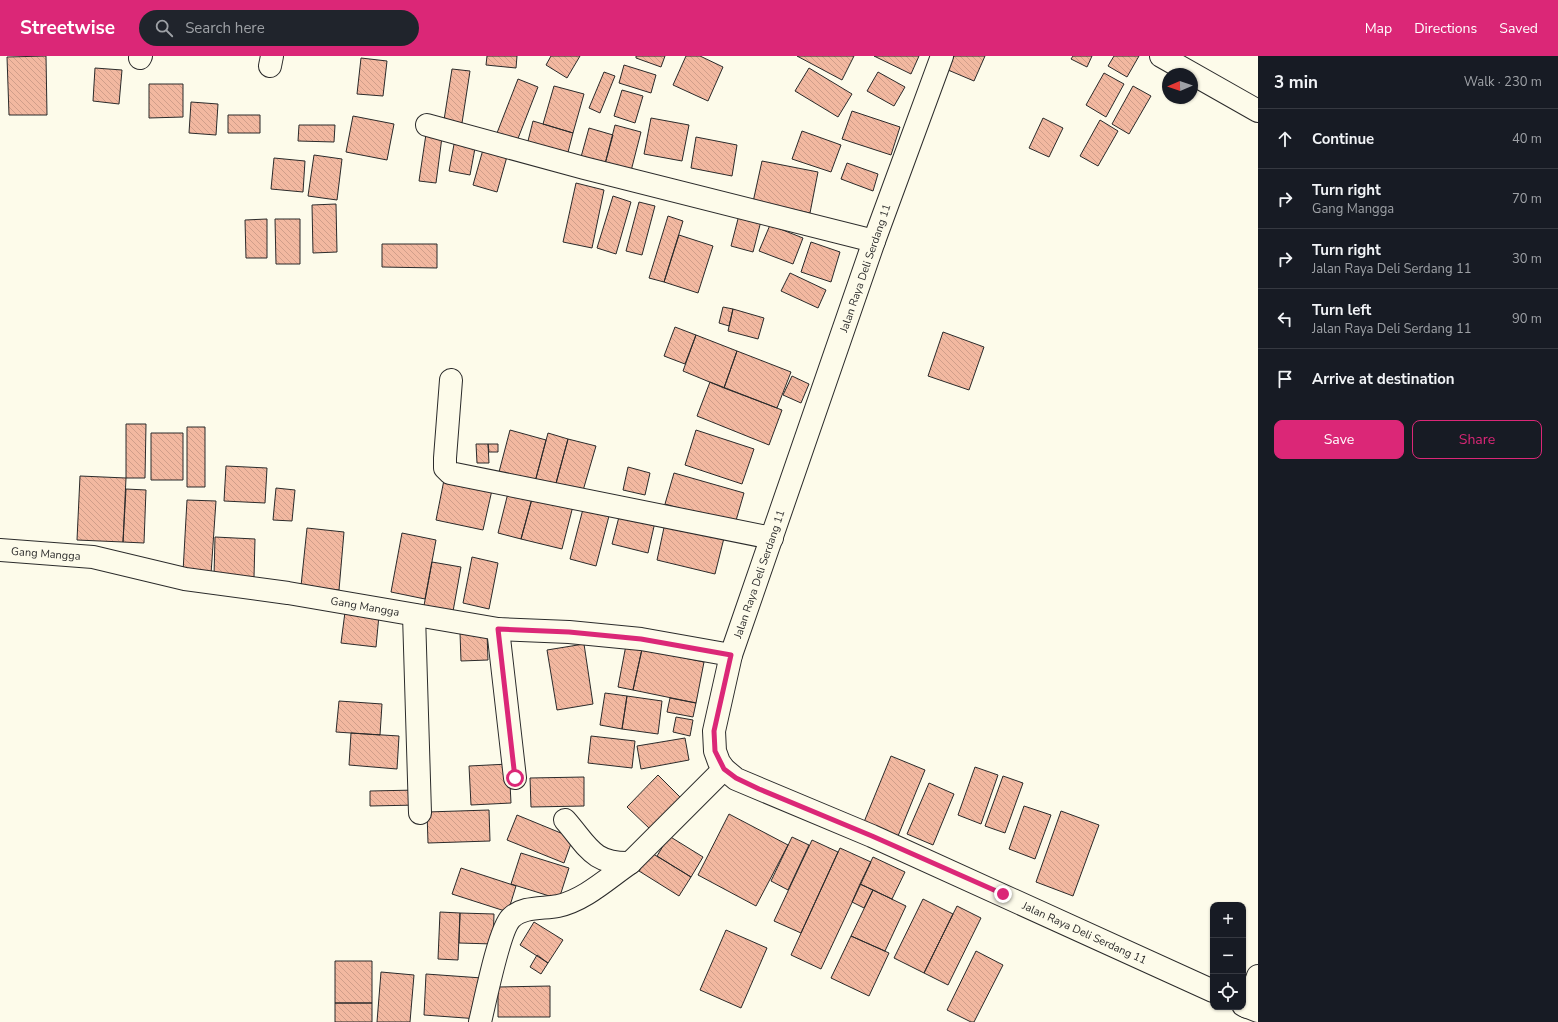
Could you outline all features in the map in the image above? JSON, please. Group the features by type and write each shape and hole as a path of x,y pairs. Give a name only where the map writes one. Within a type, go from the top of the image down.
{"street":[{"name":"Jalan Raya Deli Serdang 11","path":"942,56 874,241 731,655 714,731 715,751 724,769 736,778 901,848 1210,990"},
{"path":"1162,56 1258,111"},
{"path":"427,125 592,170 874,241"},
{"path":"451,380 445,458 445,468 450,473 772,538"},
{"name":"Gang Mangga","path":"0,550 93,557 185,579 288,593 498,629 569,632 641,639 731,655"},
{"path":"414,615 420,813"},
{"path":"498,629 515,778"},
{"path":"480,1022 500,941 511,918 524,910 558,906 574,901 630,863 724,769"},
{"path":"565,820 597,858 614,863 630,863"},
{"path":"1249,1008 1258,976"}],"building":[{"path":"46,56 47,115 9,115 7,57"},
{"path":"487,56 517,56 516,68 486,65"},
{"path":"551,56 580,56 567,78 546,65"},
{"path":"636,56 665,56 661,67 636,58"},
{"path":"686,56 700,56 723,67 708,101 673,85"},
{"path":"797,56 854,56 842,80"},
{"path":"874,56 919,56 911,74"},
{"path":"954,56 985,56 974,81 948,70"},
{"path":"1073,56 1092,56 1087,67 1071,59"},
{"path":"1114,56 1139,56 1127,77 1108,66"},
{"path":"361,58 387,61 383,96 357,94"},
{"path":"624,65 656,75 651,93 619,83"},
{"path":"95,68 122,70 119,104 93,101"},
{"path":"809,68 852,94 838,117 795,91"},
{"path":"452,69 470,71 462,123 444,120"},
{"path":"604,72 615,76 600,113 589,108"},
{"path":"878,72 905,87 894,106 867,91"},
{"path":"1104,73 1124,84 1106,117 1086,105"},
{"path":"518,79 538,87 517,141 497,133"},
{"path":"149,84 183,84 183,117 149,118"},
{"path":"554,86 584,94 573,133 543,124"},
{"path":"1133,86 1151,96 1129,134 1112,124"},
{"path":"622,90 643,96 635,123 614,116"},
{"path":"191,102 218,104 216,135 189,133"},
{"path":"852,111 900,127 891,155 842,139"},
{"path":"228,115 260,115 260,133 228,133"},
{"path":"353,116 394,124 387,160 346,152"},
{"path":"651,118 689,125 682,161 644,154"},
{"path":"1043,118 1063,128 1049,157 1029,148"},
{"path":"1100,120 1118,131 1098,166 1080,156"},
{"path":"533,121 573,133 566,160 526,149"},
{"path":"299,125 335,125 334,142 298,141"},
{"path":"615,125 641,132 631,171 605,164"},
{"path":"589,128 613,135 605,164 581,157"},
{"path":"802,131 841,145 831,172 792,159"},
{"path":"426,134 442,137 436,183 419,181"},
{"path":"696,137 737,145 732,176 691,168"},
{"path":"455,139 476,143 470,175 449,171"},
{"path":"484,146 508,153 497,192 473,185"},
{"path":"314,155 342,159 337,200 308,196"},
{"path":"274,158 305,161 303,192 271,189"},
{"path":"762,161 818,172 810,213 753,202"},
{"path":"847,163 878,174 873,191 841,179"},
{"path":"576,183 604,190 592,248 563,242"},
{"path":"613,196 631,202 616,254 597,248"},
{"path":"639,202 655,206 642,255 626,251"},
{"path":"336,204 337,252 313,253 312,205"},
{"path":"739,215 761,221 753,252 731,246"},
{"path":"668,216 683,221 664,282 649,278"},
{"path":"267,219 267,258 246,258 245,220"},
{"path":"275,219 300,219 300,264 276,264"},
{"path":"770,225 803,238 793,264 759,251"},
{"path":"679,235 713,246 698,293 664,282"},
{"path":"811,242 840,252 831,282 801,272"},
{"path":"382,244 437,244 437,268 382,267"},
{"path":"790,273 826,290 818,308 781,291"},
{"path":"723,307 733,309 729,326 719,323"},
{"path":"733,309 764,318 758,339 728,331"},
{"path":"675,327 696,335 685,364 664,356"},
{"path":"943,332 984,347 969,390 928,376"},
{"path":"696,335 737,351 724,388 683,371"},
{"path":"737,351 791,372 777,408 724,388"},
{"path":"792,376 809,384 801,403 783,395"},
{"path":"710,382 782,410 769,445 697,416"},
{"path":"126,424 146,424 145,478 126,478"},
{"path":"187,427 205,427 205,487 187,487"},
{"path":"510,430 546,440 535,482 499,472"},
{"path":"696,430 754,449 742,484 685,465"},
{"path":"151,433 183,433 183,480 151,480"},
{"path":"548,433 568,439 555,487 535,482"},
{"path":"568,439 596,446 582,494 555,487"},
{"path":"476,444 488,444 489,463 477,463"},
{"path":"488,444 498,444 498,452 489,452"},
{"path":"226,466 267,468 265,503 224,501"},
{"path":"628,467 650,473 645,495 623,490"},
{"path":"674,473 744,493 735,524 665,504"},
{"path":"80,476 126,478 123,542 77,540"},
{"path":"444,480 492,490 483,530 436,520"},
{"path":"276,488 295,490 292,521 273,520"},
{"path":"126,489 146,490 144,543 123,542"},
{"path":"509,489 533,495 521,539 498,533"},
{"path":"533,495 573,506 562,549 521,539"},
{"path":"187,500 216,501 211,574 183,572"},
{"path":"583,509 609,516 596,566 570,559"},
{"path":"620,513 655,522 648,553 612,544"},
{"path":"665,523 724,538 715,574 657,560"},
{"path":"307,528 344,532 339,590 301,586"},
{"path":"402,533 436,540 425,599 391,592"},
{"path":"215,537 255,539 254,577 214,576"},
{"path":"472,557 498,563 489,609 463,603"},
{"path":"432,562 461,567 452,617 423,611"},
{"path":"345,612 379,615 376,647 341,643"},
{"path":"460,633 487,633 488,660 461,661"},
{"path":"584,644 593,704 557,710 547,650"},
{"path":"626,645 642,649 633,690 618,687"},
{"path":"642,649 704,662 696,703 633,690"},
{"path":"605,693 627,696 622,729 600,725"},
{"path":"627,696 662,701 658,734 622,729"},
{"path":"670,698 696,703 693,717 667,712"},
{"path":"339,701 382,704 380,735 336,732"},
{"path":"676,717 693,720 690,736 673,732"},
{"path":"351,733 399,736 397,769 349,765"},
{"path":"591,736 635,741 632,768 588,763"},
{"path":"685,738 689,760 641,769 637,746"},
{"path":"891,756 925,770 898,836 864,822"},
{"path":"509,764 511,803 471,805 469,766"},
{"path":"975,767 998,775 981,824 958,815"},
{"path":"658,775 681,798 650,829 627,807"},
{"path":"1003,776 1023,783 1005,833 985,826"},
{"path":"584,777 584,806 531,807 530,778"},
{"path":"929,783 954,794 933,845 907,834"},
{"path":"417,790 418,805 370,806 370,791"},
{"path":"1024,806 1051,815 1035,859 1009,849"},
{"path":"489,810 490,841 428,843 427,812"},
{"path":"1061,811 1099,825 1073,896 1036,882"},
{"path":"729,814 788,845 756,906 698,875"},
{"path":"517,815 573,838 564,863 507,840"},
{"path":"669,836 703,857 691,877 657,856"},
{"path":"792,837 809,845 788,890 771,881"},
{"path":"812,840 838,852 801,933 774,921"},
{"path":"840,848 871,862 821,969 791,955"},
{"path":"650,852 691,877 679,896 639,871"},
{"path":"521,853 569,868 559,899 511,884"},
{"path":"873,857 905,872 892,899 860,884"},
{"path":"461,868 516,886 508,912 452,894"},
{"path":"860,884 873,890 864,908 852,902"},
{"path":"873,890 906,906 885,951 851,936"},
{"path":"923,899 953,914 924,973 894,958"},
{"path":"957,906 981,918 948,985 924,973"},
{"path":"440,912 460,913 458,960 438,959"},
{"path":"460,913 494,914 493,944 459,943"},
{"path":"534,922 563,940 548,963 520,945"},
{"path":"726,930 767,948 741,1008 700,990"},
{"path":"851,936 889,953 869,996 831,978"},
{"path":"976,951 1003,965 974,1022 971,1022 947,1010"},
{"path":"537,955 548,963 541,974 530,967"},
{"path":"335,961 372,961 372,1003 335,1003"},
{"path":"381,972 414,975 410,1022 377,1022"},
{"path":"426,974 482,978 479,1019 424,1015"},
{"path":"550,986 550,1017 498,1017 498,987"},
{"path":"335,1003 372,1003 372,1022 335,1022"}],"route":[{"path":"515,778 498,629 569,632 641,639 731,655 714,731 715,751 719,762 724,769 736,778 759,789 872,836 1003,894"}]}
